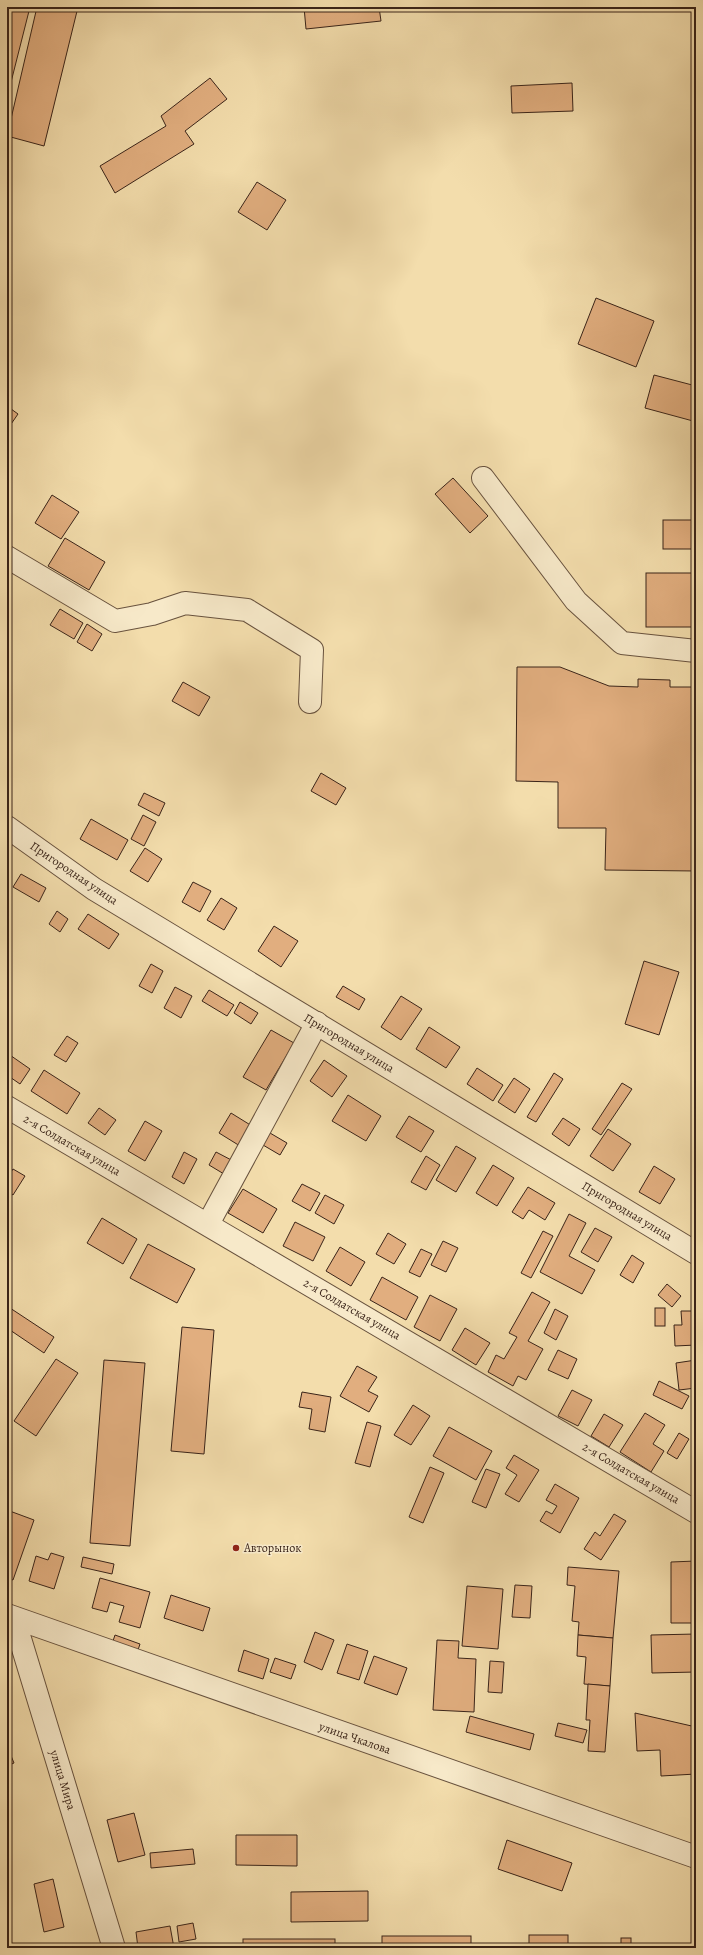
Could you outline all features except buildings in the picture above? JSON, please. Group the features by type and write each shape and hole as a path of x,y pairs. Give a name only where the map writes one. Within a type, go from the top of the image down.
{"street":[{"path":"483,478 576,601 622,643 696,651"},
{"path":"7,557 114,621 152,614 185,604 246,610 312,650 310,702"},
{"name":"Пригородная улица","path":"7,827 94,889 696,1253"},
{"path":"208,1224 317,1023"},
{"name":"2-я Солдатская улица","path":"7,1107 696,1512"},
{"name":"улица Чкалова","path":"10,1617 696,1857"},
{"name":"улица Мира","path":"10,1617 114,1948"}],"place":[{"name":"Авторынок","path":"236,1548"}]}
